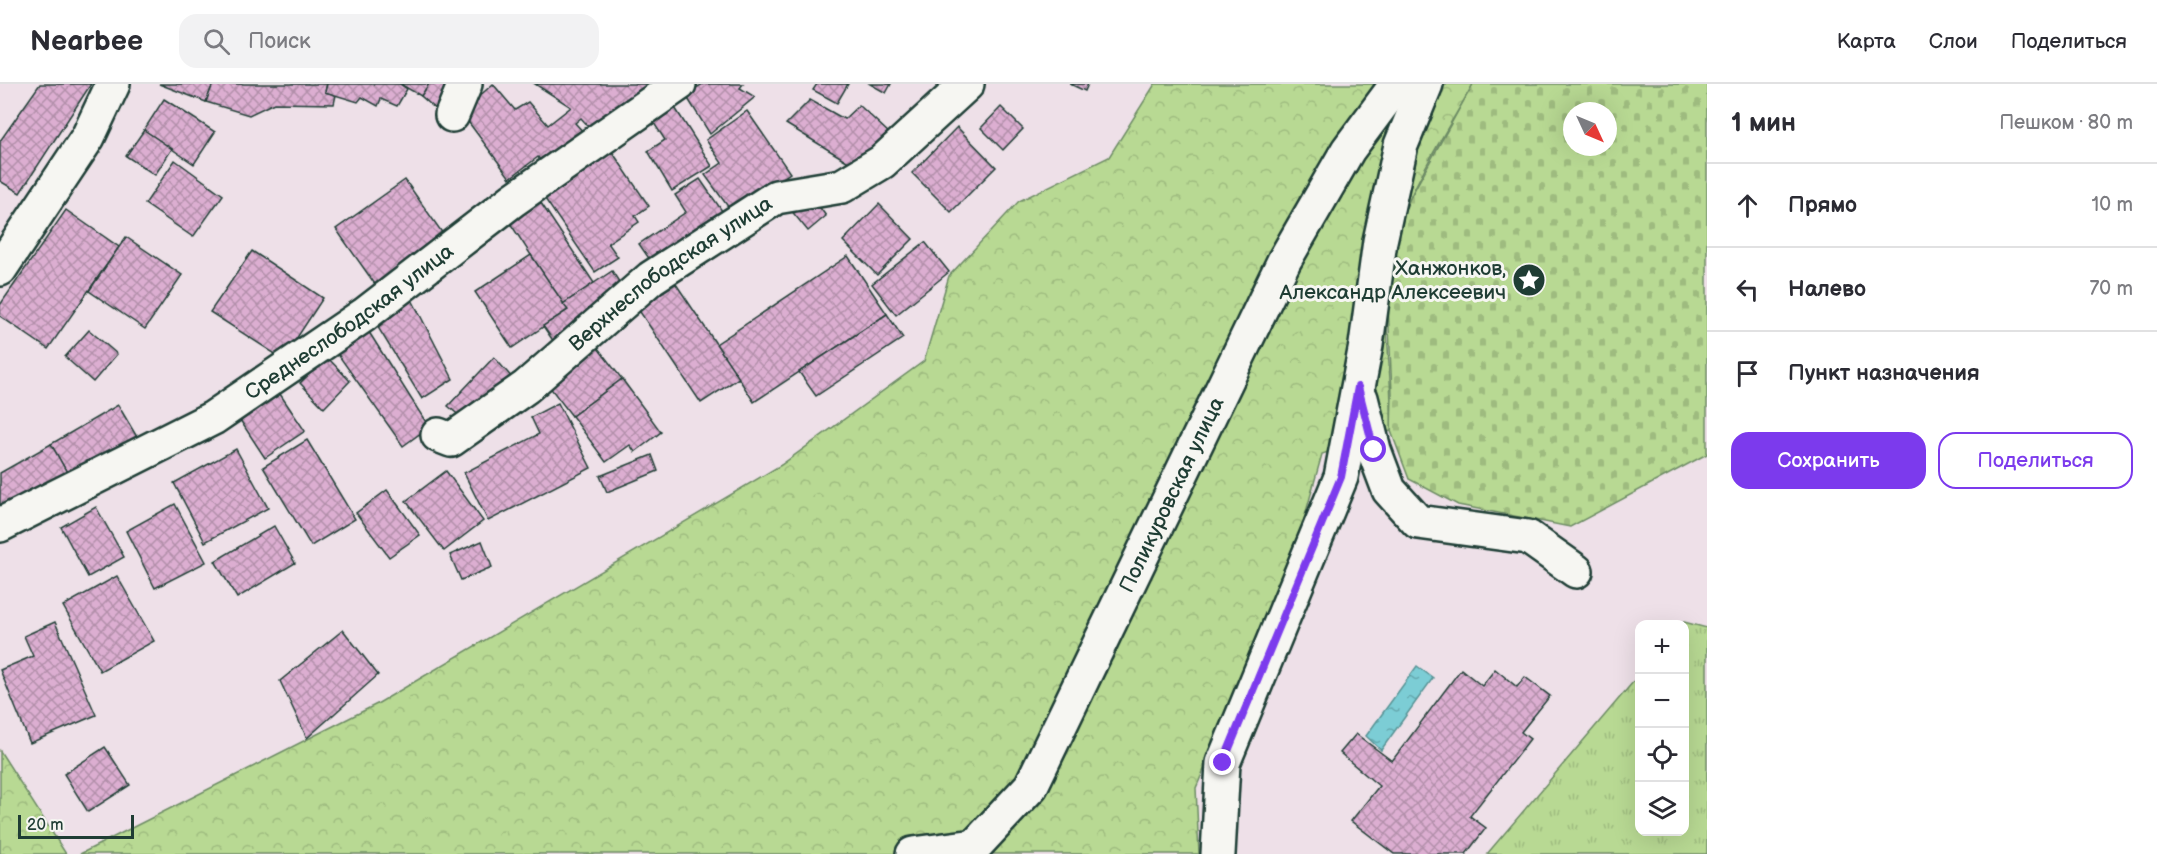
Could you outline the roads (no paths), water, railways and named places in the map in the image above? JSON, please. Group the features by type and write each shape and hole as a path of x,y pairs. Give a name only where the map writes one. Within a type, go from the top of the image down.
{"street":[{"path":"0,269 88,136 113,84"},
{"path":"452,115 465,84"},
{"name":"Среднеслободская улица","path":"0,525 213,418 364,315 513,201 679,84"},
{"name":"Верхнеслободская улица","path":"438,435 451,440 517,394 651,278 776,196 842,186 882,162 967,84"},
{"name":"Поликуровская улица","path":"913,854 975,846 1031,786 1284,261 1348,150 1397,84"},
{"path":"1218,854 1223,763 1341,477 1358,387 1380,242 1401,145 1426,84"},
{"path":"1358,387 1374,450 1389,490 1418,522 1528,537 1576,571"}],"water":[{"path":"1417,666 1433,678 1381,750 1366,736"}],"place":[{"name":"Ханжонков, Александр Алексеевич","path":"1529,280"}]}
